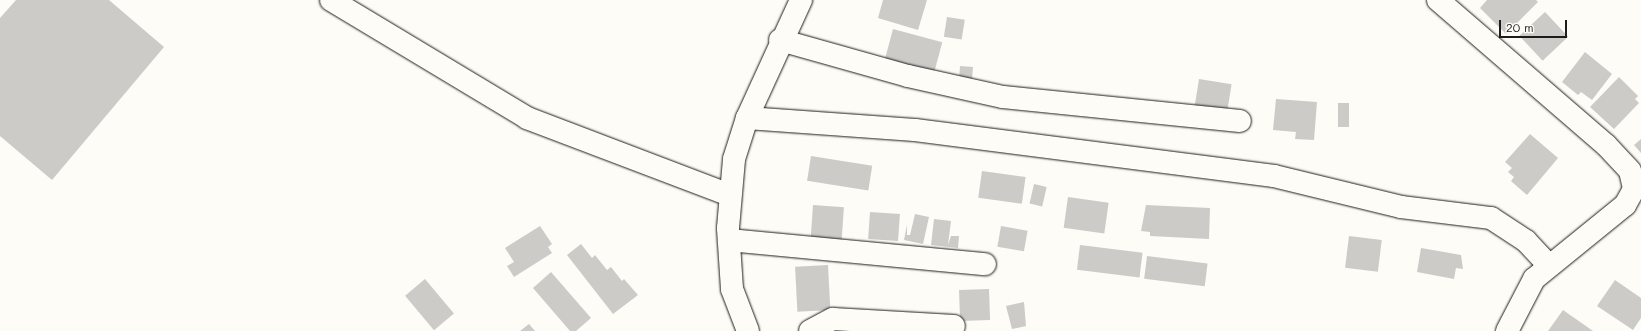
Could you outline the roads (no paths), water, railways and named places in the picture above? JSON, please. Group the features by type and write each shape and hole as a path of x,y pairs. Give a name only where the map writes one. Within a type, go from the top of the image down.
{"street":[{"path":"331,0 527,118 730,195"},
{"path":"748,331 732,289 729,240 730,195 734,159 747,118 780,40 801,0"},
{"path":"1438,0 1606,146 1630,171 1634,189 1625,205 1549,266 1534,280 1507,331"},
{"path":"780,40 908,76 1003,97 1240,121"},
{"path":"747,118 915,130 1274,176 1401,207 1491,218 1526,241 1549,266"},
{"path":"729,240 985,264"},
{"path":"810,331 833,319 954,326"}]}
